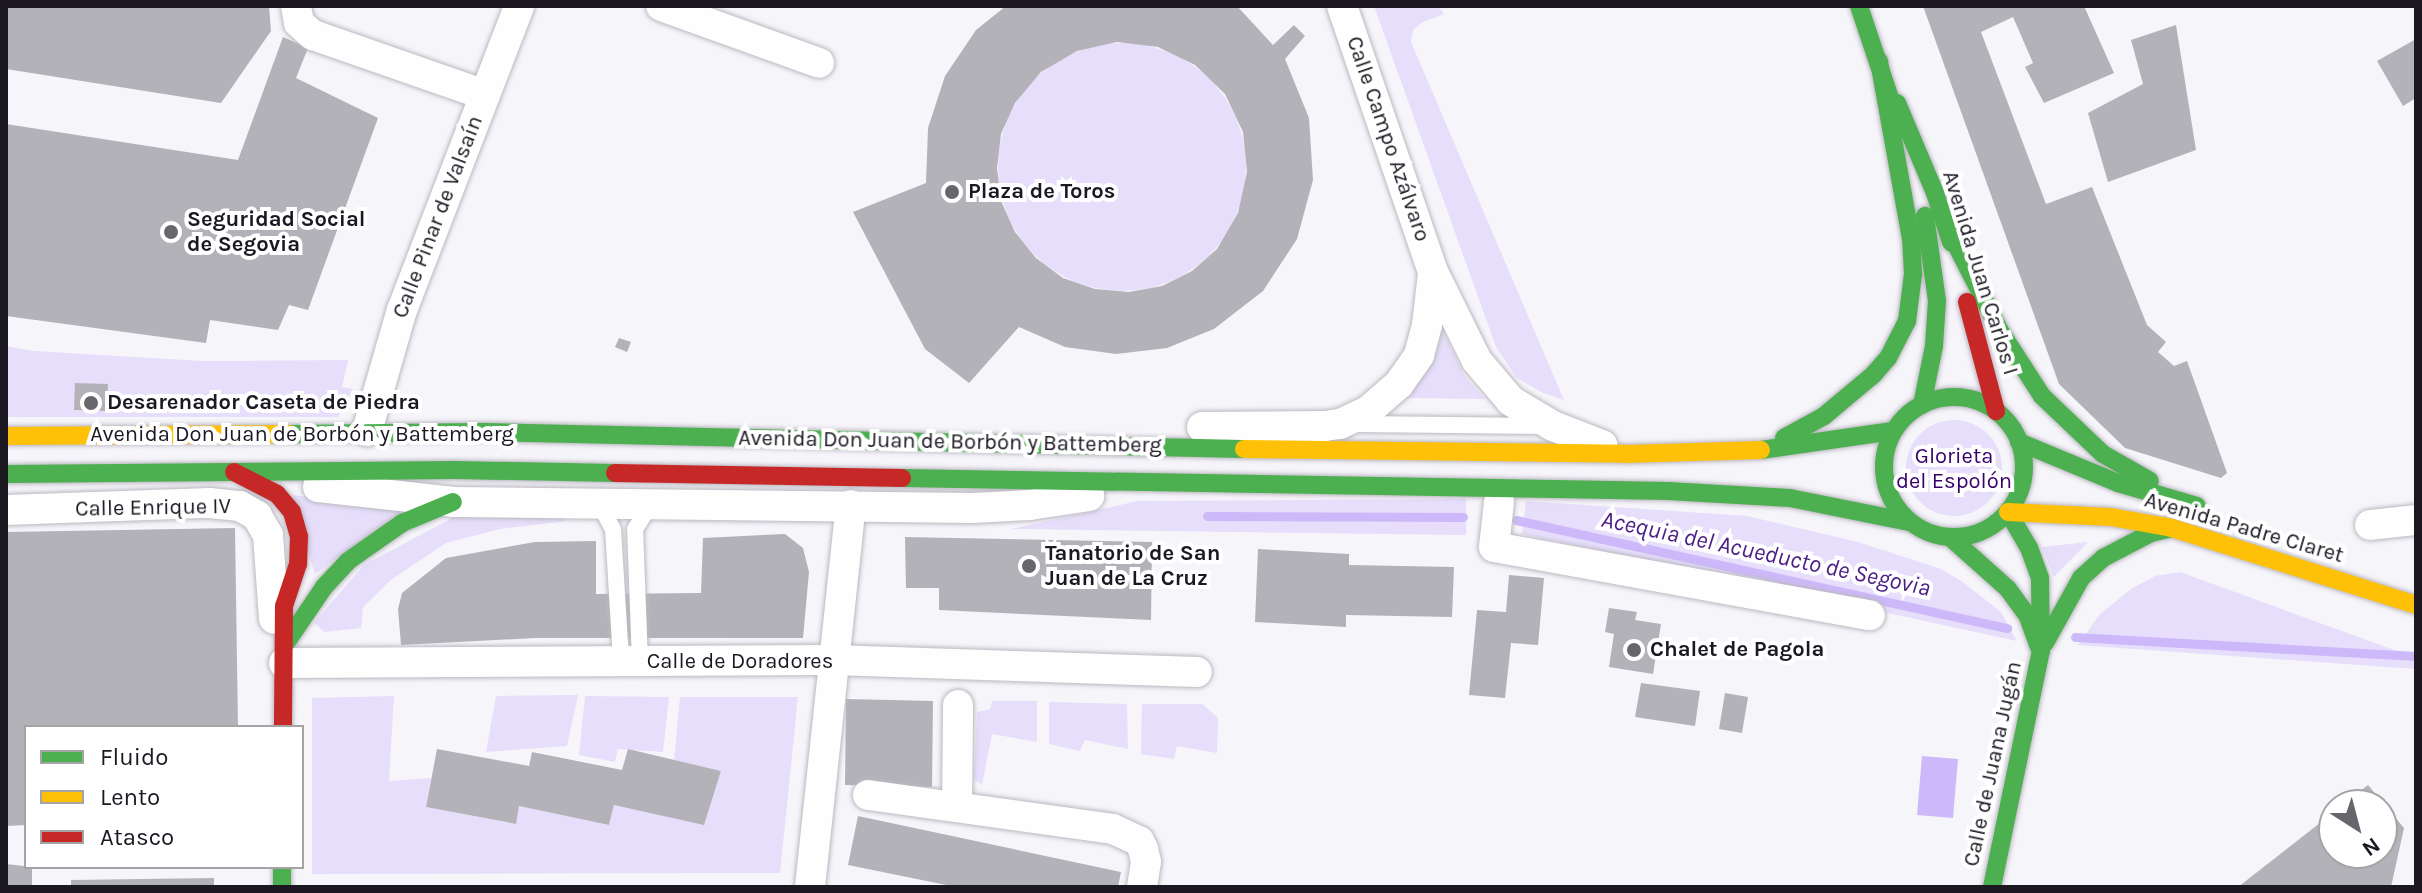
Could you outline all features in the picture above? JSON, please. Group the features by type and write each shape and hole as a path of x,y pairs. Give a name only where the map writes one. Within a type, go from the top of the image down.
{"main road":[{"name":"Avenida Juan Carlos I","path":"1859,6 1946,225 1996,411"},
{"name":"Avenida Juan Carlos I","path":"1879,61 1931,240 1937,301 1934,346 1922,405"},
{"path":"1755,451 1806,427 1846,399 1888,358 1907,321 1913,274 1911,239 1879,61"},
{"name":"Avenida Padre Claret","path":"1946,225 2000,331 2042,396 2103,454 2214,511 2118,483 2019,442"},
{"path":"1943,398 1965,398 1996,411 2006,420 2019,442 2024,476 2008,512 1985,530 1951,538 1922,531 1909,522 1893,503 1884,480 1884,455 1893,431 1922,405 1943,398"},
{"name":"Avenida Don Juan de Borbón y Battemberg","path":"6,436 367,431 1626,454 1755,451 1893,431"},
{"name":"Avenida Don Juan de Borbón y Battemberg","path":"6,474 456,470 1193,480 1668,491 1790,498 1909,522"},
{"path":"234,472 277,494 296,522 300,552 284,606 283,725"},
{"path":"284,655 324,587 348,561 402,523 453,502"},
{"name":"Avenida Padre Claret","path":"2008,512 2111,517 2172,528 2416,605"},
{"name":"Calle de Juana Jugán","path":"1992,887 2041,651 2043,599 2040,578 2029,548 2008,512"},
{"path":"2041,651 2081,578 2119,548 2172,528"},
{"name":"Calle de Juana Jugán","path":"1951,538 2008,589 2028,617 2041,651"}],"street":[{"path":"296,6 299,23 306,32 485,95"},
{"name":"Calle Pinar de Valsaín","path":"367,431 402,310 519,6"},
{"path":"661,6 819,63"},
{"name":"Calle Campo Azálvaro","path":"1342,6 1433,272 1456,324 1489,379 1511,401 1553,426 1626,454"},
{"name":"Calle Campo Azálvaro","path":"1340,424 1368,411 1411,370 1426,333 1433,272"},
{"path":"1099,446 1155,430 1340,424"},
{"name":"Avenida Don Juan de Borbón y Battemberg","path":"234,472 329,489 453,502 1030,505 1193,480"},
{"path":"1499,502 1494,547 1870,615"},
{"name":"Calle Enrique IV","path":"6,510 210,503 250,510 262,521 268,535 272,612 284,655"},
{"path":"810,887 851,505"},
{"path":"2370,525 2416,520"},
{"name":"Calle de Doradores","path":"284,655 632,663 833,660 1197,672"},
{"path":"957,807 958,705"},
{"path":"868,795 1124,833 1139,841 1143,849 1146,862 1142,887"}],"lane":[{"path":"1340,424 1553,426"},
{"name":"Avenida Don Juan de Borbón y Battemberg","path":"1440,488 1467,498 1499,502 1532,497 1549,489"},
{"path":"599,503 613,529 620,645 632,663"},
{"path":"632,663 635,529 652,503"}],"green space":[{"path":"1374,6 1438,6 1444,14 1421,23 1413,30 1411,42 1564,400 1543,393 1517,378 1496,347"},
{"path":"1122,43 1146,45 1170,52 1210,79 1237,119 1244,143 1244,191 1237,215 1210,255 1170,282 1146,289 1122,291 1098,289 1074,282 1034,255 1007,215 1000,191 998,167 1000,143 1007,119 1034,79 1074,52 1098,45"},
{"path":"1439,323 1464,375 1485,399 1407,398 1433,354"},
{"path":"6,346 34,351 202,361 348,360 342,387 353,389 338,417 6,417"},
{"name":"Glorieta del Espolón","path":"1954,420 1972,424 1988,434 1998,450 2002,468 1998,486 1988,502 1972,512 1954,516 1936,512 1920,502 1910,486 1906,468 1910,450 1920,434 1936,424"},
{"path":"291,495 409,506 315,574"},
{"path":"1466,499 1466,535 1011,529 1138,501"},
{"path":"1526,501 1747,516 1858,542 1941,569 1960,580 2001,612 2017,641 1522,534"},
{"path":"551,510 567,521 500,529 446,543 392,579 363,607 361,628 325,632 314,623 364,565 454,517"},
{"path":"2088,542 2054,577 2042,547"},
{"path":"2180,572 2416,658 2416,669 2078,645 2100,614 2131,589 2155,576"},
{"path":"578,695 567,746 486,752 496,696"},
{"path":"394,696 389,781 431,778 426,807 515,824 519,806 609,825 614,805 704,824 721,771 674,760 680,697 798,697 780,873 312,874 312,698"},
{"path":"585,696 669,697 663,752 618,749 615,762 579,755"},
{"path":"992,701 1037,701 1037,742 992,734 982,785 974,779 977,712 990,709"},
{"path":"1049,702 1127,704 1128,749 1085,740 1080,751 1049,744"},
{"path":"1142,704 1202,704 1218,718 1217,753 1177,746 1174,759 1141,754"}],"shaded area":[{"path":"1922,756 1958,759 1953,818 1917,815"}],"building":[{"path":"6,6 269,6 271,31 221,103 6,69"},
{"name":"Plaza de Toros","path":"1006,6 1237,6 1273,45 1294,25 1305,36 1285,59 1309,118 1313,180 1297,239 1263,291 1214,329 1167,348 1116,354 1065,347 1019,327 969,383 925,349 853,212 926,183 928,128 945,76 976,30","holes":["1117,42 1158,47 1195,65 1225,94 1243,132 1247,172 1238,213 1217,249 1192,271 1162,286 1129,292 1095,289 1063,278 1036,258 1015,232 1001,201 997,168 1001,134 1015,103 1041,72 1077,51"]},
{"path":"1923,6 2084,6 2114,73 2044,103 2025,67 2033,63 2013,17 1981,32 2046,204 2092,187 2147,325 2166,342 2158,352 2174,366 2187,361 2227,473 2221,478 2125,448 2059,384"},
{"path":"2176,25 2196,150 2108,182 2088,113 2143,84 2131,40"},
{"name":"Seguridad Social de Segovia","path":"283,37 308,48 296,78 378,118 308,310 289,305 278,330 210,320 206,343 6,316 6,124 238,160"},
{"path":"2416,39 2416,98 2403,106 2377,61"},
{"path":"619,338 631,342 627,352 615,347"},
{"name":"Desarenador Caseta de Piedra","path":"75,383 108,384 107,411 74,410"},
{"path":"235,528 238,725 24,725 24,825 6,826 6,532"},
{"path":"785,534 803,548 809,572 803,638 535,638 401,645 398,609 402,593 446,558 535,542 596,541 596,594 701,593 703,538"},
{"name":"Tanatorio de San Juan de La Cruz","path":"905,537 1152,542 1151,620 939,610 939,588 906,588"},
{"path":"1258,549 1349,554 1349,565 1454,567 1452,617 1346,615 1346,627 1255,622"},
{"path":"1509,575 1544,578 1538,645 1511,643 1505,698 1469,695 1477,610 1506,612"},
{"name":"Chalet de Pagola","path":"1609,608 1637,612 1635,620 1661,624 1653,674 1609,667 1614,634 1605,632"},
{"path":"1641,683 1700,691 1695,726 1635,717"},
{"path":"1725,693 1748,697 1742,733 1719,729"},
{"path":"846,699 933,701 932,787 845,785"},
{"path":"437,749 529,766 532,752 622,770 628,749 721,771 704,825 614,805 609,825 519,806 516,824 426,807"},
{"path":"858,816 1121,872 1118,887 956,887 848,865"},
{"path":"2398,821 2404,828 2398,855"},
{"path":"2318,824 2318,869 2395,869 2391,887 2238,887"},
{"path":"6,864 32,869 32,887 6,887"},
{"path":"214,878 214,887 71,887 71,880"}],"waterway":[{"name":"Acequia del Acueducto de Segovia","path":"1207,516 1463,517"},
{"name":"Acequia del Acueducto de Segovia","path":"1516,520 2007,628"},
{"name":"Acequia del Acueducto de Segovia","path":"2075,637 2416,656"}],"traffic: fast":[{"path":"1859,6 1889,95"},
{"path":"1784,438 1824,416 1873,375 1888,358 1907,321 1913,274 1911,239 1879,61"},
{"path":"1897,103 1935,193 1951,242"},
{"path":"1922,405 1934,346 1937,301 1925,216"},
{"path":"1946,225 2000,331 2042,396 2103,454 2150,481"},
{"path":"1954,397 1981,402 2004,417 2019,440 2024,467 2019,494 2004,517 1981,532 1954,537 1927,532 1904,517 1889,494 1884,467 1889,440 1904,417 1927,402 1954,397"},
{"path":"1761,450 1893,431"},
{"path":"289,434 484,432 1244,449"},
{"path":"2019,442 2118,483 2197,506"},
{"path":"6,474 456,470 615,473"},
{"path":"902,478 1668,491 1790,498 1909,522"},
{"path":"286,643 324,587 348,561 402,523 453,502"},
{"path":"1992,887 2041,651 2040,578 2029,548 2008,512"},
{"path":"2045,643 2081,578 2103,558 2151,533 2172,528"},
{"path":"1951,538 2008,589 2028,617 2039,647"},
{"path":"282,869 282,887"}],"traffic: slow":[{"path":"6,436 289,434"},
{"path":"1244,449 1626,454 1761,450"},
{"path":"2008,512 2111,517 2172,528 2416,605"}],"traffic: jam":[{"path":"1967,302 1996,411"},
{"path":"234,472 277,494 292,512 299,537 298,564 284,606 283,725"},
{"path":"615,473 902,478"}],"place":[{"name":"Plaza de Toros","path":"952,192"},
{"name":"Seguridad Social de Segovia","path":"171,232"},
{"name":"Desarenador Caseta de Piedra","path":"91,403"},
{"name":"Tanatorio de San Juan de La Cruz","path":"1029,566"},
{"name":"Chalet de Pagola","path":"1634,650"}]}
